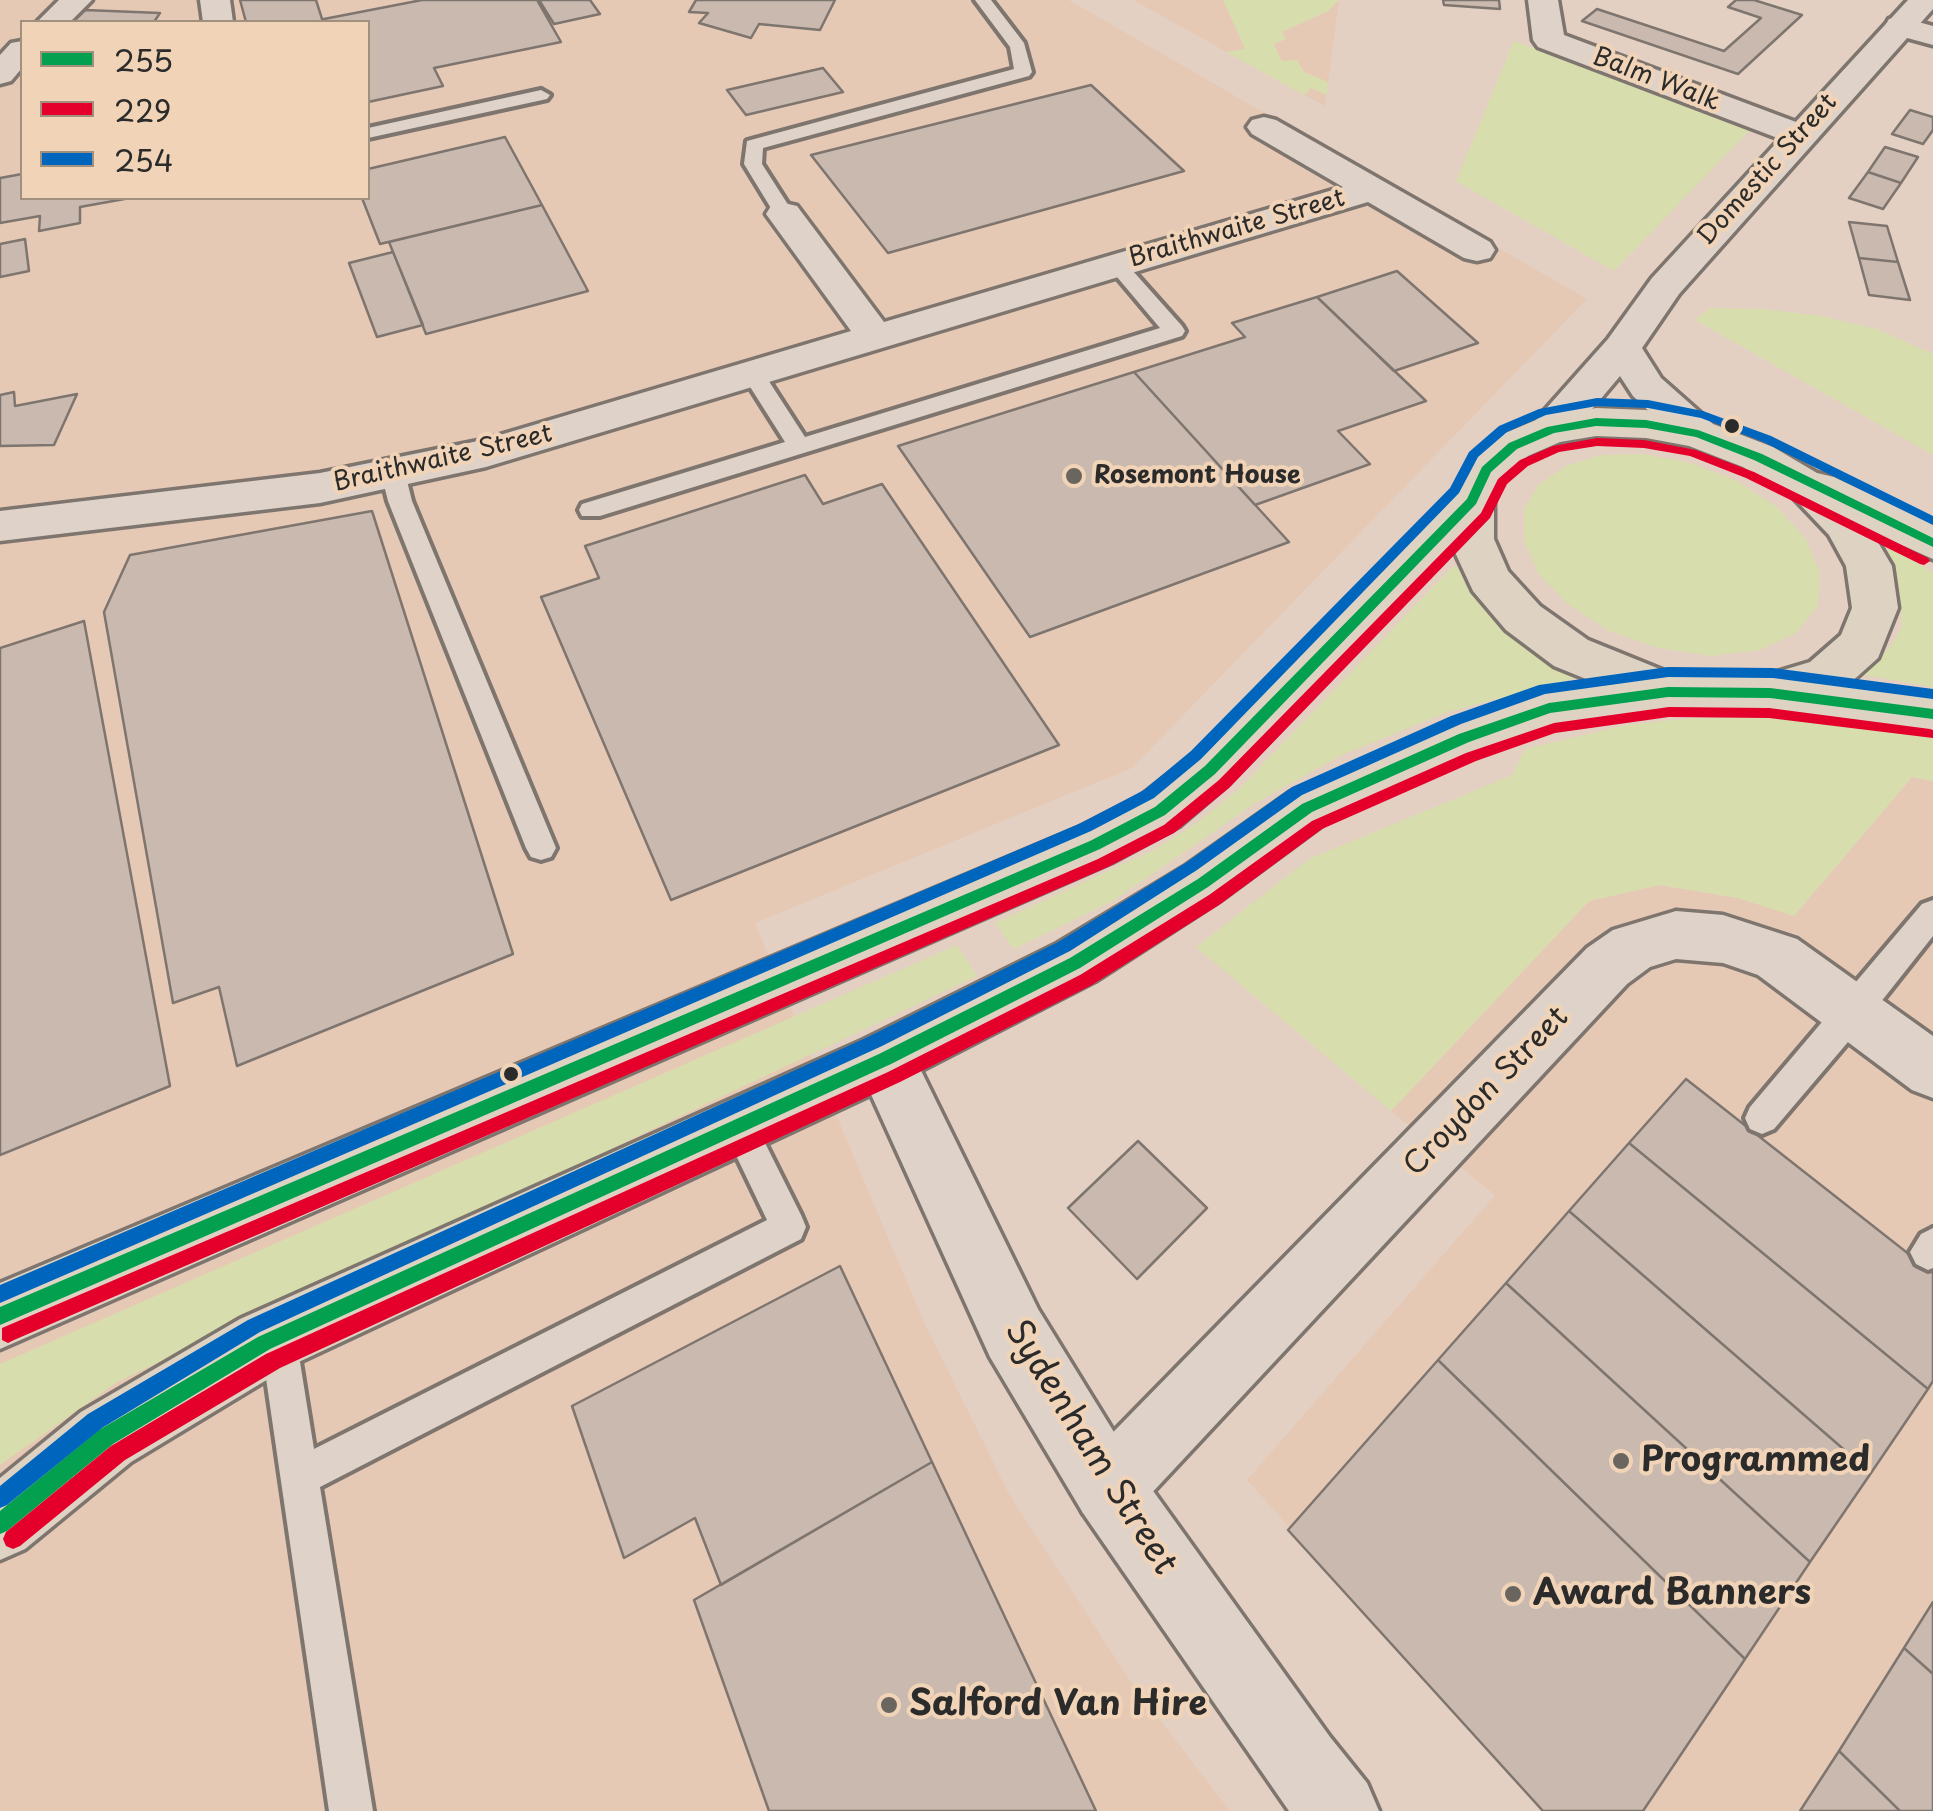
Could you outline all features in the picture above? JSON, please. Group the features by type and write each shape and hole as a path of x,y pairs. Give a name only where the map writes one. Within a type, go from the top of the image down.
{"main road":[{"path":"0,1316 1078,852 1160,812 1210,770 1472,501 1486,470 1514,446 1551,430 1596,422 1698,434 1758,457 1933,543"},
{"path":"1758,457 1808,488 1846,524 1869,566 1875,608 1861,646 1827,675 1770,694"},
{"path":"1472,501 1472,539 1489,579 1522,618 1571,653 1668,692"},
{"path":"0,1524 106,1436 278,1338 885,1059 1076,963 1204,883 1307,808 1464,738 1549,708 1668,692 1770,694 1933,714"}],"street":[{"path":"54,20 76,0"},
{"name":"Balm Walk","path":"1542,0 1549,40 1800,135"},
{"name":"Domestic Street","path":"1551,430 1622,348 1638,319 1665,286 1924,0"},
{"path":"1900,26 1933,36"},
{"path":"0,74 20,52"},
{"name":"Braithwaite Street","path":"1264,128 1477,250"},
{"name":"Braithwaite Street","path":"0,526 320,488 486,453 1370,190"},
{"path":"784,214 874,336"},
{"path":"1622,348 1647,387 1698,434"},
{"name":"Croydon Street","path":"1108,1488 1608,966 1633,947 1676,935 1723,939 1777,957 1933,1070"},
{"name":"Sydenham Street","path":"885,1059 1014,1333 1108,1488 1302,1766 1340,1811"}],"lane":[{"path":"784,214 753,164 754,145 1023,72 1018,47 983,0"},
{"path":"370,133 541,95"},
{"path":"591,510 1174,330 1117,265"},
{"path":"753,374 799,446"},
{"path":"393,472 400,500 540,848"},
{"path":"1762,1118 1854,1012 1933,912"},
{"path":"302,1476 789,1227 738,1126"},
{"path":"278,1338 351,1811"}],"shaded area":[{"path":"0,0 1069,0 1587,299 1132,768 755,923 923,1320 1009,1494 1131,1682 1230,1811 0,1811"},
{"path":"1133,0 1339,0 1325,106 1304,95"},
{"path":"1912,777 1933,781 1933,1811 1543,1811 1247,1480 1495,1195 1391,1111 1589,901 1660,885 1738,898 1794,916"}],"green space":[{"path":"1223,0 1339,0 1328,11 1282,32 1286,39 1274,44 1282,61 1297,60 1304,72 1328,82 1327,95 1311,88 1304,95 1226,52 1245,49"},
{"path":"1514,41 1749,131 1614,271 1456,181"},
{"path":"1710,308 1821,316 1877,329 1933,354 1933,455 1695,320"},
{"path":"1644,454 1691,463 1737,481 1777,507 1806,539 1820,573 1818,606 1796,633 1760,650 1711,656 1658,648 1609,631 1568,604 1538,573 1524,541 1524,510 1538,485 1566,466 1601,455"},
{"path":"1892,548 1933,573 1933,687 1864,675 1893,643 1902,626 1898,576 1887,550"},
{"path":"1452,567 1460,567 1494,615 1516,637 1575,676 1573,679 1448,712 1344,754 1257,802 1113,901 1014,949 995,923 1152,851 1194,825 1238,790"},
{"path":"1692,718 1779,718 1874,727 1933,738 1933,781 1912,777 1794,916 1738,898 1660,885 1589,901 1391,1111 1196,947 1309,859 1512,775 1525,749 1626,725"},
{"path":"957,945 977,976 117,1382 0,1465 0,1364"}],"building":[{"path":"240,0 316,0 322,20 245,20"},
{"path":"422,0 537,0 561,42 434,68 443,86 370,102 370,20 324,19"},
{"path":"539,0 590,0 600,14 554,24"},
{"path":"696,0 835,0 820,30 759,24 751,38 699,23 708,13 689,12"},
{"path":"1443,0 1499,0 1500,9 1444,5"},
{"path":"1736,0 1754,0 1802,15 1738,74 1582,21 1597,9 1724,51 1761,18 1728,7"},
{"path":"85,10 160,13 155,20 74,20"},
{"path":"823,68 843,92 746,115 727,90"},
{"path":"1091,85 1184,171 888,253 811,155"},
{"path":"1910,110 1933,117 1933,130 1923,144 1892,134"},
{"path":"505,137 542,205 380,244 363,200 370,200 370,169"},
{"path":"1885,147 1918,157 1901,183 1868,172"},
{"path":"1868,172 1901,183 1883,209 1849,198"},
{"path":"20,174 20,200 119,200 80,207 80,223 39,231 40,216 0,223 0,178"},
{"path":"542,205 588,291 426,334 389,242"},
{"path":"1849,222 1887,226 1898,262 1859,258"},
{"path":"25,239 29,271 0,277 0,244"},
{"path":"393,252 423,325 377,337 349,263"},
{"path":"1859,258 1898,262 1910,300 1869,295"},
{"path":"1397,271 1478,343 1394,371 1317,297"},
{"path":"1317,297 1426,401 1338,431 1370,464 1255,505 1134,372 1245,337 1232,323"},
{"name":"Rosemont House","path":"1134,372 1289,542 1030,637 898,446"},
{"path":"14,392 15,406 77,394 54,445 0,446 0,395"},
{"path":"805,475 823,504 882,484 1059,745 671,900 541,597 599,578 585,546"},
{"path":"372,511 513,954 237,1066 219,987 173,1003 104,612 130,555"},
{"path":"84,621 170,1086 0,1155 0,648"},
{"path":"1686,1079 1933,1273 1933,1381 1928,1389 1629,1143"},
{"path":"1138,1141 1207,1208 1137,1279 1068,1208"},
{"path":"1629,1143 1928,1389 1871,1473 1569,1211"},
{"path":"1569,1211 1871,1473 1810,1562 1506,1283"},
{"path":"840,1266 932,1462 721,1585 695,1518 624,1558 572,1406"},
{"name":"Programmed","path":"1506,1283 1810,1562 1745,1659 1438,1360"},
{"name":"Award Banners","path":"1438,1360 1745,1659 1643,1811 1543,1811 1288,1530"},
{"name":"Salford Van Hire","path":"932,1462 1096,1811 769,1811 694,1600"},
{"path":"1933,1602 1933,1674 1904,1648"},
{"path":"1904,1648 1933,1674 1933,1811 1900,1811 1839,1751"},
{"path":"1839,1751 1900,1811 1800,1811"}],"transit line":[{"name":"254","path":"0,1294 1086,827 1149,794 1196,755 1455,490 1473,455 1503,429 1543,412 1597,402 1648,404 1703,415 1767,439 1933,521"},
{"name":"255","path":"0,1316 1095,845 1160,811 1210,770 1472,501 1486,470 1513,446 1551,430 1596,422 1646,424 1698,434 1758,457 1933,543"},
{"name":"229","path":"8,1334 1103,863 1169,829 1224,784 1486,515 1502,482 1524,463 1557,449 1597,442 1644,444 1692,453 1750,475 1924,561"},
{"name":"254","path":"0,1498 95,1421 254,1326 876,1041 1065,946 1192,866 1297,791 1456,720 1544,689 1668,672 1773,673 1933,694"},
{"name":"255","path":"0,1524 106,1437 264,1343 885,1059 1075,963 1203,883 1307,808 1464,738 1549,708 1668,692 1770,693 1933,714"},
{"name":"229","path":"13,1539 118,1453 273,1361 894,1077 1086,980 1214,900 1317,825 1471,757 1554,728 1669,712 1769,713 1930,734"}],"place":[{"name":"Rosemont House","path":"1074,476"},
{"name":"Programmed","path":"1621,1461"},
{"name":"Award Banners","path":"1513,1594"},
{"name":"Salford Van Hire","path":"889,1705"}]}
